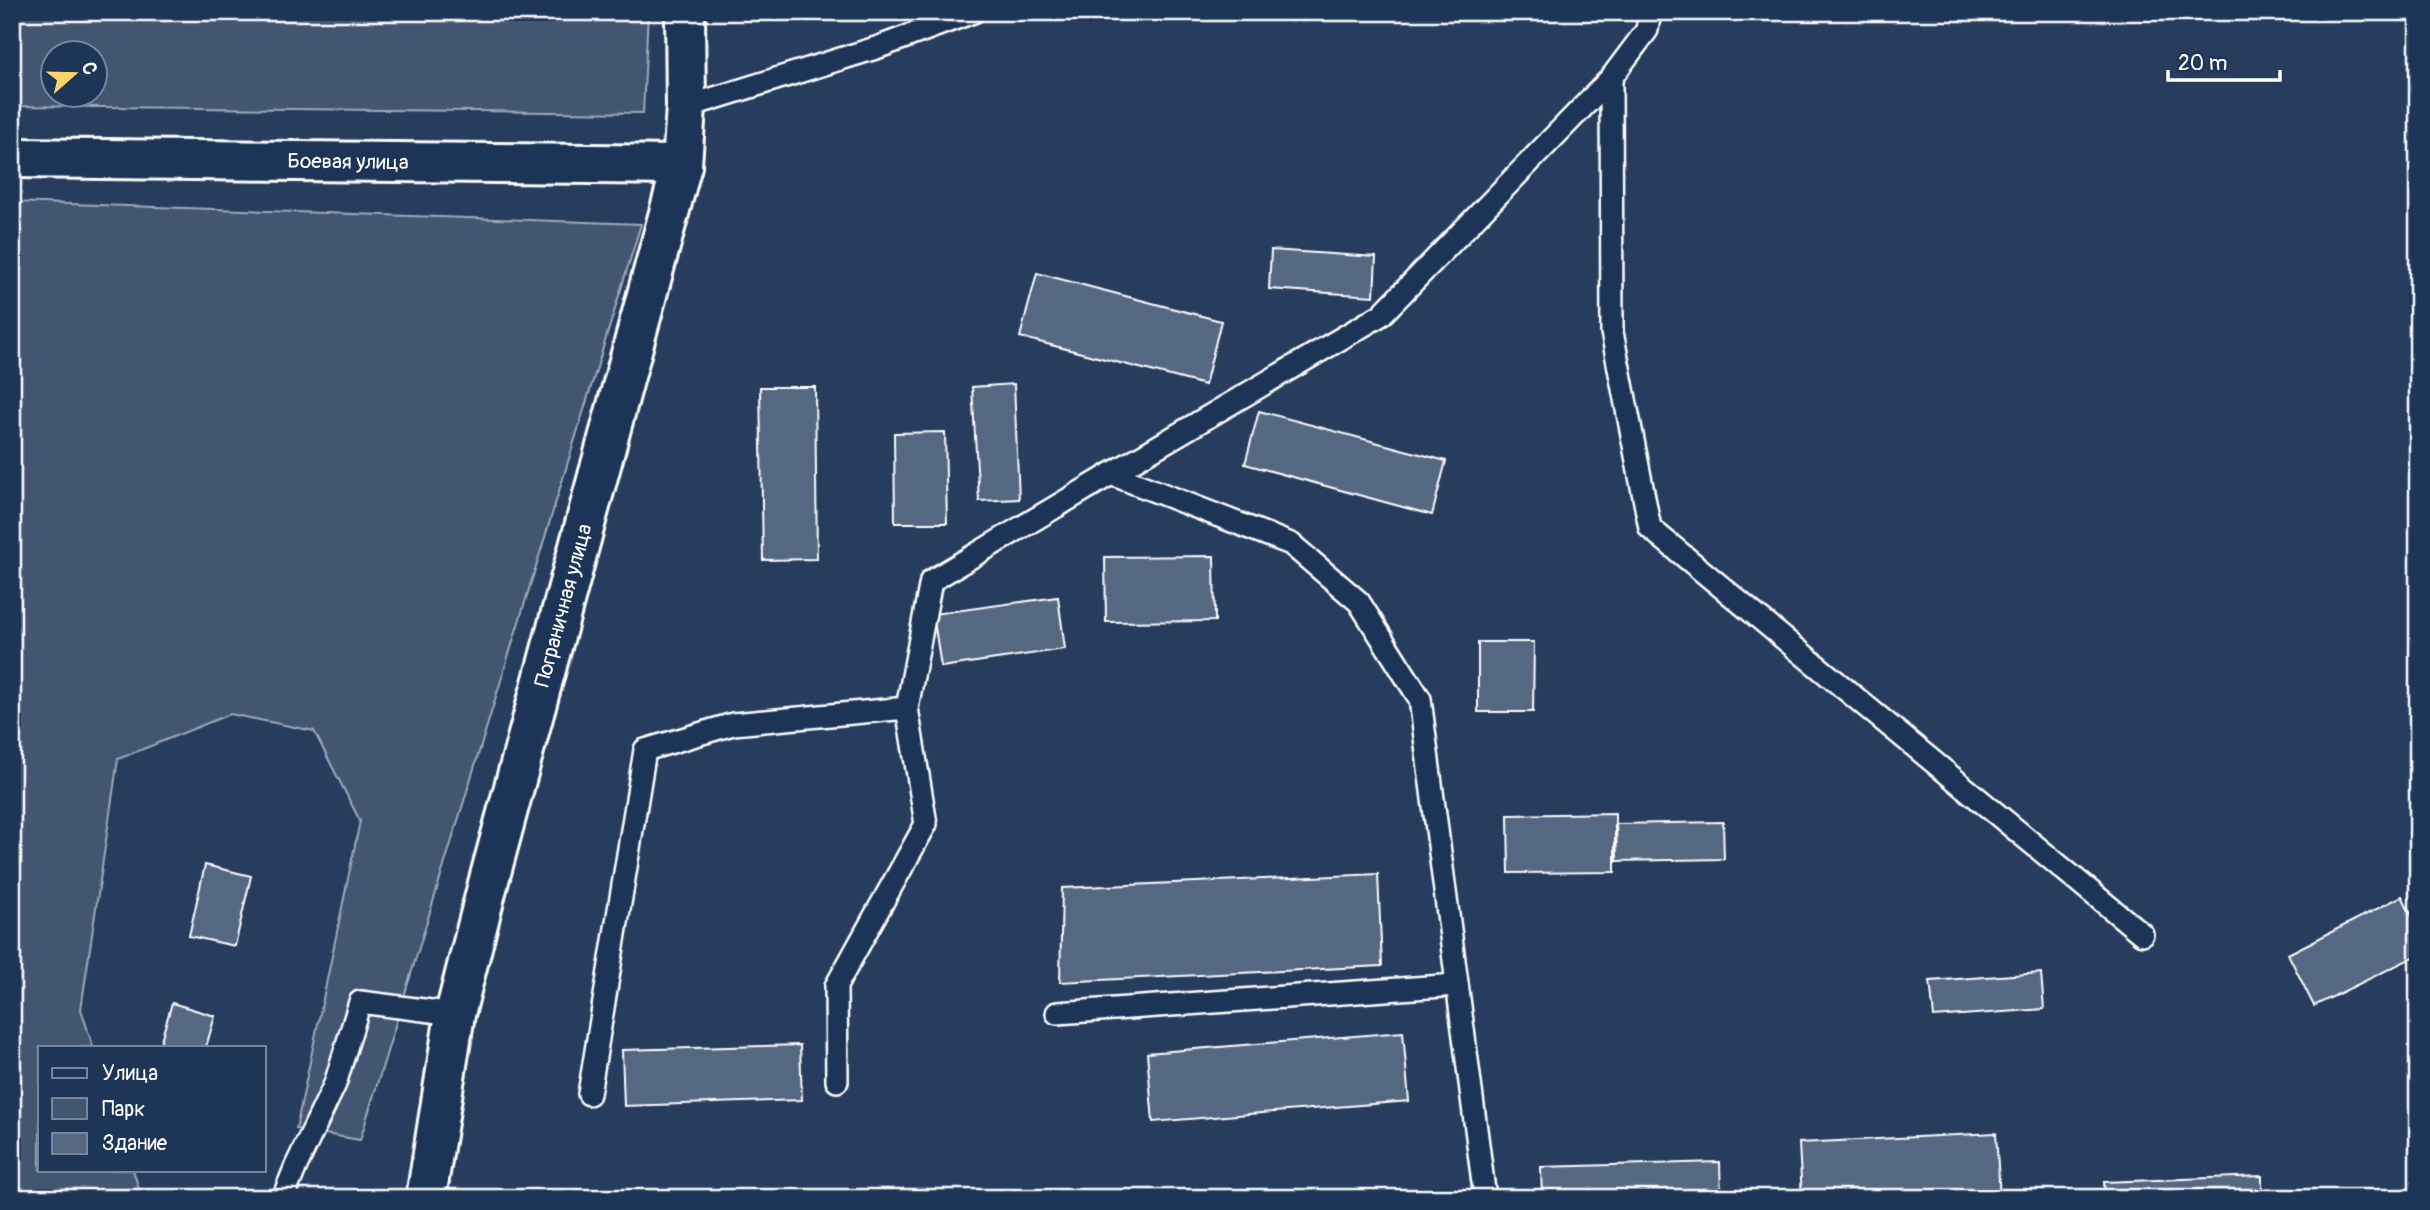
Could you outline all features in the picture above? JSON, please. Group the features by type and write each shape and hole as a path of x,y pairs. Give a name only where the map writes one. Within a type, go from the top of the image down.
{"street":[{"name":"Пограничная улица","path":"426,1198 455,1014 682,165 686,107 685,12"},
{"name":"Боевая улица","path":"12,158 682,165"}],"lane":[{"path":"686,107 878,47 973,12"},
{"path":"837,1081 836,986 926,824 907,708 931,581 1381,315 1611,78 1647,30 1650,12"},
{"path":"1611,78 1612,332 1650,528 2142,934"},
{"path":"1111,474 1291,544 1359,602 1420,699 1485,1198"},
{"path":"589,1094 645,750 733,724 907,708"},
{"path":"1056,1013 1457,985"},
{"path":"283,1198 335,1084 360,1002 455,1014"}],"green space":[{"path":"12,12 648,12 643,113 108,107 108,38 38,38 38,106 12,106"},
{"path":"12,202 641,224 360,1140 296,1129 360,821 314,731 230,714 118,759 81,1009 93,1046 38,1046 38,1172 134,1172 142,1198 12,1198"}],"building":[{"path":"1271,250 1376,257 1374,296 1269,289"},
{"path":"1037,273 1221,321 1205,385 1020,337"},
{"path":"1014,384 1019,499 979,501 972,387"},
{"path":"760,387 815,387 817,559 763,560"},
{"path":"1259,411 1446,461 1432,515 1245,464"},
{"path":"945,432 947,523 895,523 894,433"},
{"path":"1214,556 1215,621 1106,622 1105,557"},
{"path":"1058,597 1065,649 941,667 933,614"},
{"path":"1478,642 1534,642 1533,712 1478,712"},
{"path":"1615,813 1615,872 1509,873 1508,815"},
{"path":"1723,822 1724,859 1617,861 1616,824"},
{"path":"205,865 251,876 235,946 189,936"},
{"path":"1378,874 1382,966 1060,982 1062,888"},
{"path":"2402,896 2418,928 2418,955 2314,1006 2288,954"},
{"path":"2041,973 2044,1009 1934,1017 1930,981"},
{"path":"172,1003 215,1016 206,1046 159,1046"},
{"path":"1403,1032 1409,1101 1153,1122 1147,1053"},
{"path":"800,1045 802,1100 624,1106 622,1050"},
{"path":"1996,1133 2000,1198 1802,1198 1799,1143"},
{"path":"1720,1162 1721,1198 1542,1198 1541,1167"},
{"path":"2262,1176 2262,1198 2105,1198 2104,1182"}]}
